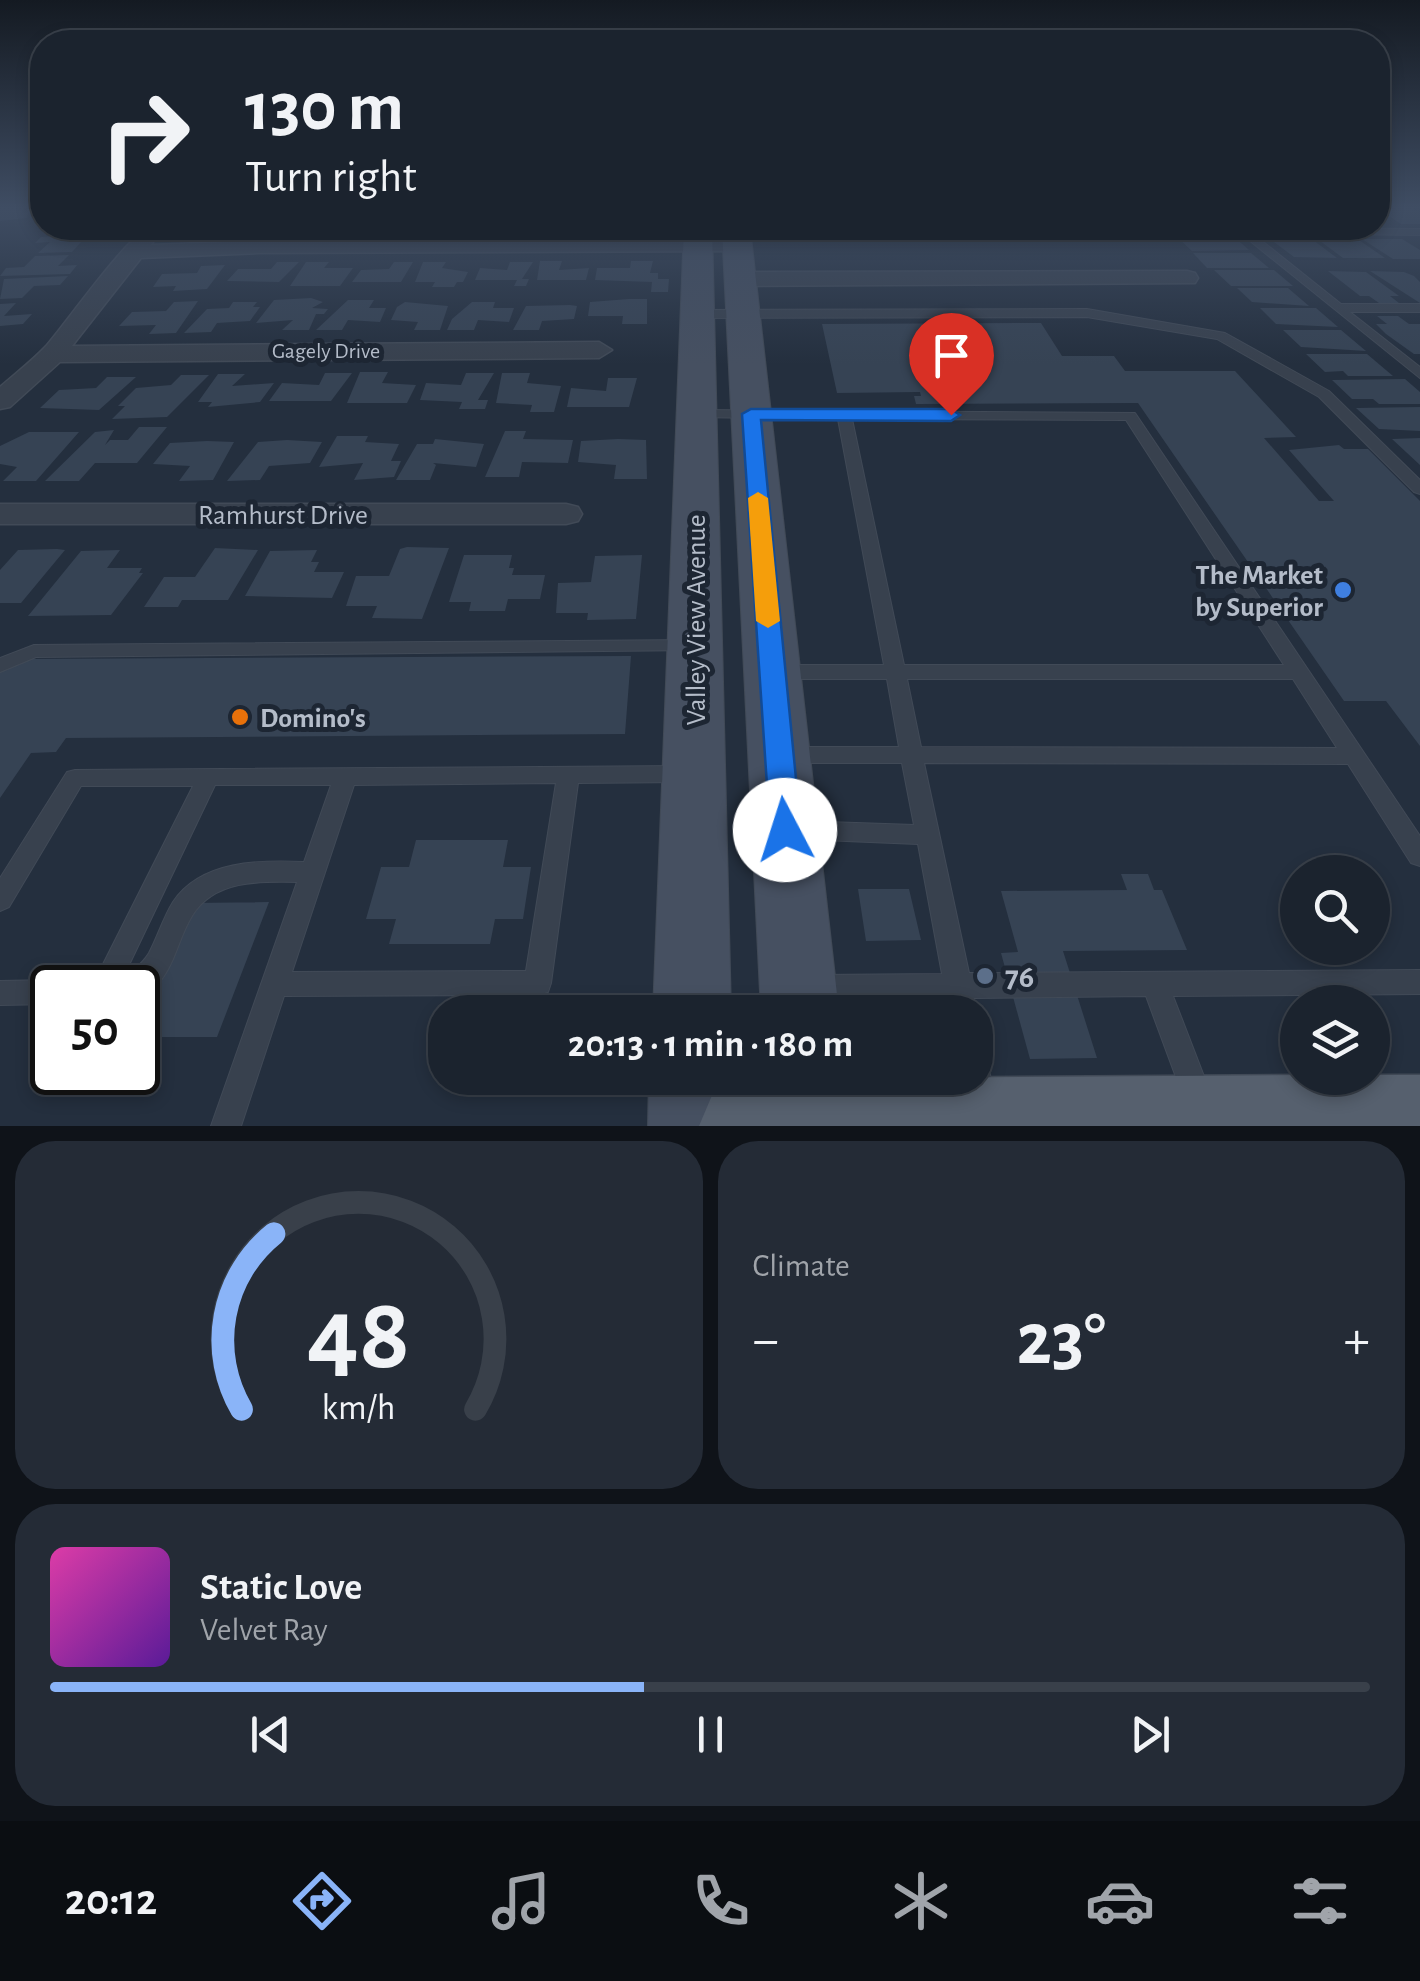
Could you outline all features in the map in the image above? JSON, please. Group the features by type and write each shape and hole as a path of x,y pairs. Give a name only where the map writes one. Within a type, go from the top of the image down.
{"main road":[{"name":"Valley View Avenue","path":"698,259 697,314 724,414 772,672 799,995"},
{"name":"Valley View Avenue","path":"692,995 694,646 742,296 739,259"},
{"path":"690,1126 691,1095"},
{"path":"807,1095 809,1126"},
{"path":"746,1126 809,1126 981,1096 1208,1124 1420,1122"}],"street":[{"path":"0,401 52,354 127,259"},
{"path":"742,296 1187,278"},
{"name":"Gagely Drive","path":"52,354 599,350"},
{"name":"Ramhurst Drive","path":"0,514 566,514"}],"lane":[{"path":"1276,259 1420,374"},
{"path":"697,314 742,296 1087,313 1221,336 1324,394 1420,490"},
{"path":"1337,308 1420,308"},
{"path":"724,414 1130,416 1420,856"},
{"path":"844,415 959,995"},
{"path":"0,665 34,650 694,646"},
{"path":"772,672 1299,672"},
{"path":"779,755 1353,756"},
{"path":"0,900 75,778 694,774"},
{"path":"275,984 538,983 568,775"},
{"path":"115,965 208,777"},
{"path":"226,1126 345,777"},
{"path":"785,830 927,835"},
{"path":"158,965 185,905 202,888 227,876 255,871 312,872"},
{"path":"993,997 1155,985 1420,982"},
{"path":"1155,985 1208,1124"},
{"path":"0,992 30,992"}],"building":[{"path":"32,259 65,259 58,266 77,265 70,274 0,276 6,268 24,267"},
{"path":"1198,259 1258,259 1269,268 1207,268"},
{"path":"540,261 562,261 559,270 589,268 586,280 537,280"},
{"path":"631,261 653,261 650,273 658,273 658,279 669,279 668,292 651,292 652,282 595,280 597,268 630,268"},
{"path":"277,262 299,262 279,282 227,281 238,269 271,269"},
{"path":"306,262 329,262 324,268 353,268 340,286 290,286"},
{"path":"394,262 413,262 401,282 352,282 361,270 389,269"},
{"path":"423,262 446,262 442,268 468,272 463,282 454,287 432,287 435,282 415,282"},
{"path":"510,262 533,262 522,279 529,279 526,286 514,286 517,280 475,280 480,268 507,270"},
{"path":"225,265 207,289 173,291 176,286 153,287 162,274 197,273 201,266"},
{"path":"1214,270 1274,270 1293,286 1231,286"},
{"path":"1328,271 1366,272 1399,296 1390,296 1399,303 1379,303 1369,296 1360,296"},
{"path":"1370,271 1414,276 1420,282 1420,303"},
{"path":"68,276 60,285 34,286 22,298 0,299 4,279"},
{"path":"1237,288 1288,288 1309,306 1252,302"},
{"path":"311,298 323,302 312,308 328,309 324,314 316,314 309,330 282,330 293,320 256,323 274,300"},
{"path":"647,299 647,324 622,324 623,316 588,316 590,302"},
{"path":"348,300 374,300 369,308 386,308 380,322 348,320 342,330 316,330"},
{"path":"198,301 176,333 149,334 156,325 119,326 132,312 166,311 174,302"},
{"path":"233,302 257,302 253,307 260,307 250,321 217,323 211,332 184,333 207,309 229,308"},
{"path":"405,302 448,306 440,330 414,330 418,322 391,320 397,307"},
{"path":"472,302 495,302 493,308 514,308 509,322 478,320 474,330 447,330 452,319"},
{"path":"16,303 4,316 32,314 23,324 0,326 0,304"},
{"path":"526,306 577,306 574,319 542,321 539,330 513,330"},
{"path":"1260,308 1316,308 1338,327 1276,324"},
{"path":"1377,316 1398,316 1409,324 1420,324 1420,354 1414,354 1386,334 1376,324 1387,324"},
{"path":"1041,323 1062,356 1114,356 1125,371 1235,371 1296,437 1264,438 1319,501 1334,501 1289,450 1339,445 1344,449 1368,449 1420,501 1420,746 1386,701 1344,701 1138,403 916,404 914,396 921,396 920,392 837,393 822,324"},
{"path":"1283,330 1341,330 1366,351 1301,347"},
{"path":"1306,354 1367,354 1393,376 1325,372"},
{"path":"360,372 388,372 382,383 416,385 407,403 347,403"},
{"path":"325,373 352,373 331,401 269,401 282,383 319,385"},
{"path":"466,373 494,373 478,400 488,400 485,409 459,409 462,402 420,400 426,383 461,385"},
{"path":"502,373 530,373 527,383 561,386 554,412 530,412 532,405 496,403"},
{"path":"218,374 245,374 232,386 274,383 260,402 208,407 212,402 198,402"},
{"path":"181,375 209,375 167,417 112,419 125,406 118,406 136,388 171,385"},
{"path":"107,377 136,377 99,410 40,408 59,390 96,388"},
{"path":"608,378 637,378 629,407 567,407 571,388 606,391"},
{"path":"1405,379 1420,392 1420,404 1379,404 1373,399 1352,399 1332,380"},
{"path":"1420,407 1420,431 1379,429 1356,408"},
{"path":"139,427 167,427 137,463 95,463 79,481 45,481 95,432 114,430 105,445 110,440 128,440"},
{"path":"505,431 526,431 523,439 573,440 568,463 522,462 519,477 485,477"},
{"path":"29,432 79,432 36,481 3,481 17,467 0,464 0,446"},
{"path":"337,436 368,436 365,442 399,444 391,461 401,461 394,477 354,480 363,463 319,467"},
{"path":"1420,438 1420,465 1392,439"},
{"path":"435,439 484,444 476,467 433,463 436,465 430,480 396,480 417,444 433,444"},
{"path":"646,440 647,479 614,479 616,465 578,462 581,441"},
{"path":"234,442 213,480 179,481 190,466 153,464 170,443"},
{"path":"258,442 322,442 310,463 269,466 260,480 227,481"},
{"path":"215,548 258,550 228,600 182,600 178,607 144,607 164,577 195,577"},
{"path":"449,548 422,619 372,618 377,606 346,606 356,576 389,576 400,549"},
{"path":"18,550 65,550 21,603 0,603 0,570"},
{"path":"120,550 107,568 142,568 139,573 143,573 111,615 28,616 81,551"},
{"path":"317,550 311,562 319,562 314,572 344,572 332,598 245,596 270,551"},
{"path":"464,555 512,555 512,575 545,575 540,599 508,599 505,611 469,611 471,602 449,602"},
{"path":"642,555 636,619 587,620 588,613 556,613 558,583 591,582 595,556"},
{"path":"631,656 625,734 66,738 56,752 31,753 0,798 0,670 24,659"},
{"path":"416,840 508,840 503,867 531,867 523,919 495,919 490,944 389,944 396,919 366,919 381,867 409,867"},
{"path":"1121,874 1148,874 1154,890 1162,890 1187,950 1063,951 1097,1058 1030,1059 1001,953 1018,952 1001,891 1127,890"},
{"path":"858,889 909,889 921,940 866,941"},
{"path":"269,902 217,1037 160,1037 160,979 194,903"}],"slow traffic":[{"path":"758,498 768,621"}],"place":[{"name":"The Market by Superior","path":"1343,590"},
{"name":"Domino's","path":"240,717"},
{"name":"76","path":"985,976"}],"route":[{"path":"785,830 751,414 951,415"}]}
